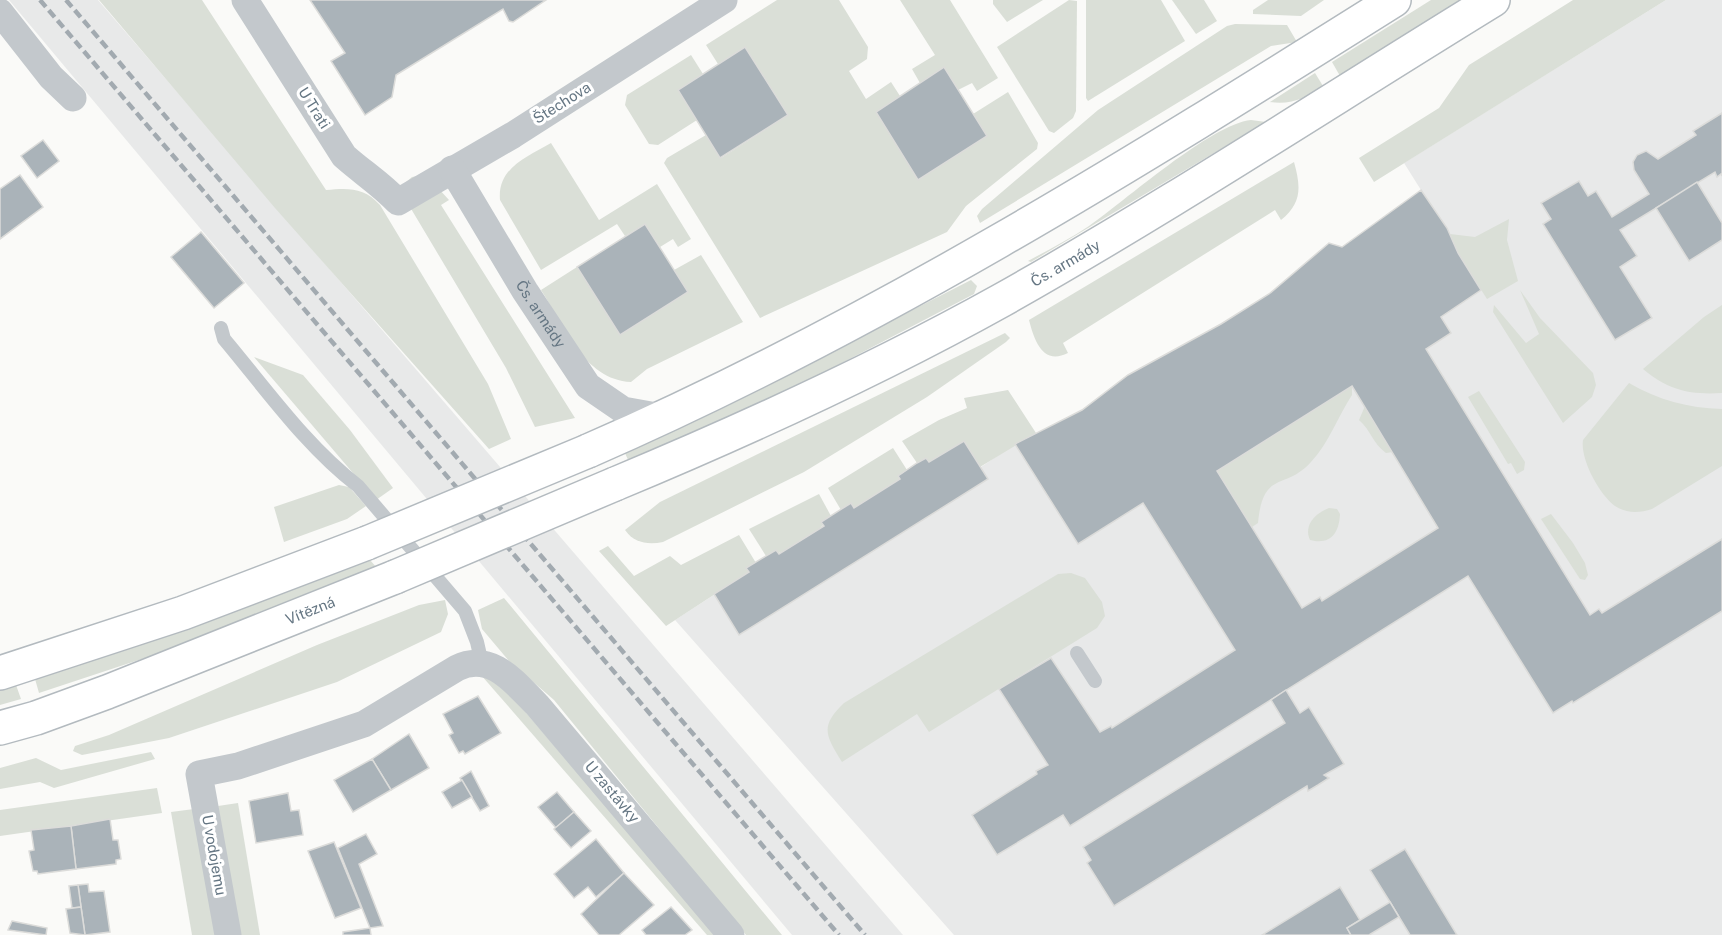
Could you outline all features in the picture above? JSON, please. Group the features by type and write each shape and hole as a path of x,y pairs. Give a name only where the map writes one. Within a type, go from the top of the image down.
{"main road":[{"path":"0,673 183,613 367,543 588,451 663,417 976,256 1217,112 1394,0"},
{"name":"Čs. armády","path":"615,484 705,447 832,387 1002,300 1292,126 1493,0"},
{"name":"Vítězná","path":"0,728 36,718 106,692 395,577 615,484"}],"street":[{"name":"U Trati","path":"245,0 344,156 379,182 398,202"},
{"name":"Štechova","path":"398,202 513,135 724,0"},
{"path":"0,12 51,76 73,98"},
{"name":"Čs. armády","path":"452,169 525,291 588,386 623,410 663,417"},
{"name":"U vodojemu","path":"228,935 199,774 238,766 364,724 464,665 482,664"},
{"name":"U zastávky","path":"482,664 503,671 537,705 731,935"}],"lane":[{"path":"221,328 224,339 320,452 358,486 465,611 477,642 482,664"},
{"path":"1077,653 1095,681"}],"shaded area":[{"path":"9,0 98,0 903,935 792,935"},
{"path":"99,0 202,0 326,190 355,190 368,195 380,205 488,384 511,439 489,449 275,208"},
{"path":"777,0 839,0 868,47 867,59 849,71 866,99 891,82 900,96 876,112 918,180 987,136 973,114 1008,92 1038,143 1037,149 966,206 947,232 760,318 664,163 667,158 706,135 721,158 788,115 745,47 718,64 706,45"},
{"path":"900,0 950,0 998,78 977,91 972,83 958,90 944,67 920,83 912,69 935,55"},
{"path":"993,0 1043,0 1007,22 993,4"},
{"path":"1069,0 1077,1 1076,111 1073,118 1054,133 1049,131 997,47"},
{"path":"1086,0 1161,0 1185,41 1088,101 1086,98"},
{"path":"1172,0 1204,0 1217,21 1196,34"},
{"path":"1268,0 1324,0 1301,16 1253,14 1253,10"},
{"path":"1431,0 1460,0 1340,76 1332,62"},
{"path":"1573,0 1666,0 1374,182 1359,158 1439,108 1469,65"},
{"path":"1666,0 1722,0 1722,935 954,935 675,620 748,573 746,568 779,554 824,526 851,503 854,508 926,458 929,462 964,441 981,467 1015,444 1082,410 1128,375 1221,324 1342,247 1421,190 1404,163"},
{"path":"1235,24 1287,25 1297,42 1271,46 980,223 977,216 982,209 1098,110 1227,26"},
{"path":"691,55 703,74 678,90 697,120 658,145 649,144 625,105 627,95"},
{"path":"1315,73 1323,86 1317,90 1292,101 1270,102"},
{"path":"1251,120 1266,122 1031,262 1028,261 1089,226 1168,165 1214,135"},
{"path":"551,143 599,220 657,184 691,239 678,247 673,239 660,247 645,224 625,236 617,224 541,270 500,200 500,189 508,172 515,165"},
{"path":"1294,162 1298,179 1298,194 1293,207 1281,220 1275,210 1063,343 1068,353 1052,356 1041,348 1029,320"},
{"path":"423,175 428,177 449,200 441,205 575,418 535,427 506,368 404,197 406,182 412,177"},
{"path":"1509,219 1507,240 1518,281 1487,299 1458,253 1450,234 1475,237"},
{"path":"701,255 743,322 647,369 631,382 615,379 600,372 588,361 567,334 541,290 577,267 620,335 688,292 674,270"},
{"path":"971,280 977,286 974,294 769,401 629,462 624,451 762,387"},
{"path":"1520,290 1540,318 1593,373 1596,385 1592,397 1563,423 1493,312 1494,305 1526,343 1539,334"},
{"path":"1722,305 1722,393 1680,390 1661,382 1643,369 1704,317"},
{"path":"1005,333 1010,338 1006,342 927,397 804,472 663,542 642,542 633,538 625,530 660,502"},
{"path":"254,357 303,375 350,430 393,488 376,500"},
{"path":"1629,383 1674,402 1722,409 1722,466 1652,509 1638,512 1624,510 1609,500 1592,476 1584,457 1583,448 1583,440"},
{"path":"1352,386 1352,395 1317,455 1301,471 1270,488 1261,506 1258,523 1252,527 1217,471"},
{"path":"1008,390 1036,433 980,467 964,441 929,462 917,463 902,441 939,420 967,408 964,398"},
{"path":"1479,391 1525,462 1524,470 1517,474 1511,463 1508,464 1468,397"},
{"path":"1365,406 1393,452 1386,453 1381,449 1359,420"},
{"path":"893,448 907,470 898,476 900,479 854,508 851,503 841,510 828,488"},
{"path":"339,485 349,487 366,506 347,519 284,542 274,507"},
{"path":"819,494 831,516 811,536 784,551 766,556 749,529"},
{"path":"1329,508 1337,509 1340,514 1338,527 1328,539 1310,540 1308,529 1312,520"},
{"path":"1551,514 1585,563 1588,575 1585,580 1580,579 1541,519"},
{"path":"739,535 756,563 746,568 749,572 666,626 599,551 608,546 634,576 670,556 681,565"},
{"path":"370,560 377,568 190,643 39,693 35,679 185,628"},
{"path":"1071,573 1085,578 1102,602 1105,616 1097,628 929,732 917,714 842,762 829,738 828,725 844,703 1058,574"},
{"path":"504,598 782,935 746,935 554,700 509,661 482,629 478,610"},
{"path":"445,600 448,614 441,632 337,682 169,738 82,755 73,751 75,746 109,735 317,645 419,605"},
{"path":"481,675 503,686 717,935 707,935"},
{"path":"16,685 21,699 0,705 0,689"},
{"path":"151,752 155,759 54,788 40,782 0,789 0,768 36,758 61,770"},
{"path":"157,788 162,813 0,836 0,810"},
{"path":"238,803 260,935 240,935 218,806"},
{"path":"194,809 215,935 192,935 171,812"}],"building":[{"path":"310,0 546,0 513,22 509,21 503,9 396,75 392,97 365,115 331,61 345,53"},
{"path":"745,47 788,115 720,158 678,90"},
{"path":"944,67 987,136 918,180 876,112"},
{"path":"1722,113 1722,176 1721,174 1717,177 1715,172 1620,230 1637,256 1620,267 1652,318 1615,340 1543,224 1551,219 1541,203 1579,181 1588,196 1596,191 1612,217 1649,194 1634,170 1633,162 1637,155 1646,151 1658,159 1696,135 1693,131"},
{"path":"43,140 59,161 37,178 21,156"},
{"path":"20,175 43,207 0,239 0,189"},
{"path":"1697,182 1722,223 1722,240 1689,261 1656,208"},
{"path":"1421,190 1447,228 1458,253 1481,290 1441,317 1451,333 1426,349 1590,615 1599,609 1602,613 1722,539 1722,611 1553,713 1468,576 1070,826 1063,815 997,855 972,815 1048,765 999,689 1051,658 1100,732 1111,726 1112,728 1235,650 1143,503 1078,544 1015,444 1082,410 1128,375 1221,324 1269,294 1329,243 1342,247","holes":["1352,386 1438,528 1322,601 1320,597 1302,608 1217,471"]},
{"path":"645,224 688,292 620,335 577,267"},
{"path":"201,232 244,283 214,308 171,257"},
{"path":"964,441 988,479 739,635 714,594 749,572 746,568 776,550 779,554 824,526 821,522 851,503 854,508 900,479 898,476 917,463 926,458 929,462"},
{"path":"1286,690 1300,713 1309,707 1344,764 1324,775 1329,778 1318,785 1308,791 1307,786 1114,906 1087,863 1091,860 1083,847 1285,723 1271,700"},
{"path":"478,696 501,733 465,754 463,751 459,753 449,735 453,733 443,714"},
{"path":"409,734 429,768 391,790 372,759"},
{"path":"372,759 391,790 353,812 334,780"},
{"path":"471,771 489,806 480,811 460,778"},
{"path":"462,780 472,797 452,808 442,792"},
{"path":"557,792 574,812 556,828 538,807"},
{"path":"288,793 291,811 299,810 303,835 256,843 249,801"},
{"path":"574,812 591,831 571,848 554,829"},
{"path":"110,819 113,840 118,840 121,859 116,860 116,864 76,869 71,826"},
{"path":"71,826 76,869 38,874 37,871 33,871 29,851 34,850 31,830"},
{"path":"366,834 377,854 359,864 383,926 370,928 338,848"},
{"path":"596,839 624,873 596,897 588,887 574,898 554,874"},
{"path":"334,842 361,908 335,918 308,851"},
{"path":"1405,849 1457,935 1410,935 1370,870"},
{"path":"624,873 654,905 619,935 599,935 581,914"},
{"path":"88,884 89,892 104,891 110,932 85,935 78,885"},
{"path":"78,885 81,907 72,908 69,886"},
{"path":"1340,887 1360,920 1347,928 1351,935 1262,935"},
{"path":"1390,902 1399,917 1369,935 1351,935 1347,928"},
{"path":"81,907 85,935 70,933 66,909"},
{"path":"671,907 692,930 685,935 646,935 642,930"},
{"path":"12,921 47,928 46,935 8,930"},
{"path":"370,928 371,935 343,935 343,932"}],"railway":[{"path":"40,0 839,935"},
{"path":"66,0 865,935"}]}
